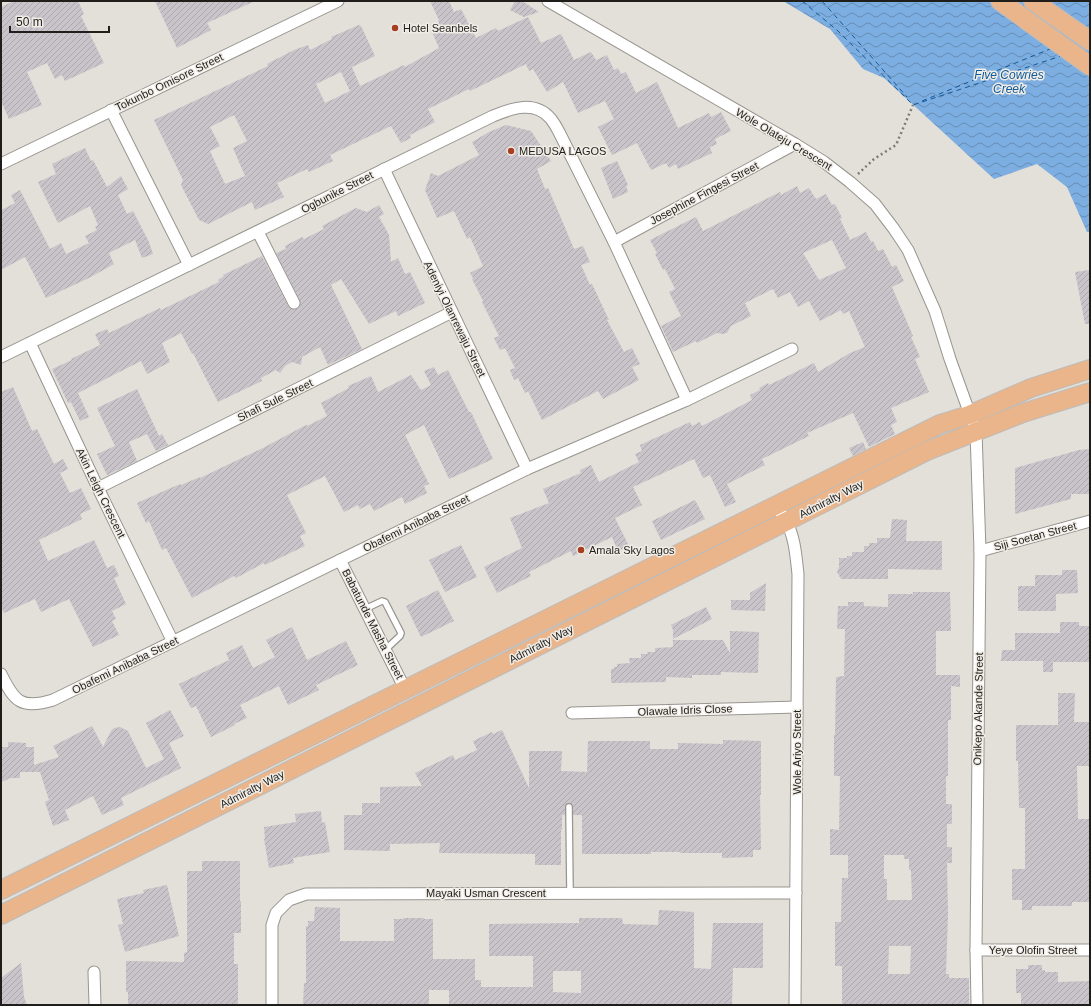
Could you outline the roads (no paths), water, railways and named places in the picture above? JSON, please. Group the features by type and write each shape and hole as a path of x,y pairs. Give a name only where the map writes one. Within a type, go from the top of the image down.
{"main road":[{"path":"1000,1 1090,66"},
{"path":"1033,1 1090,41"},
{"name":"Admiralty Way","path":"1,890 940,424 969,415 1031,388 1090,369"},
{"name":"Admiralty Way","path":"1,915 926,451 1023,413 1090,392"}],"street":[{"name":"Tokunbo Omisore Street","path":"1,164 338,1"},
{"name":"Wole Olateju Crescent","path":"548,1 824,162 875,204 908,250 935,311 969,415"},
{"name":"Ogbunike Street","path":"1,357 492,116 524,107 539,109 550,118 559,132 614,242"},
{"path":"111,110 189,265"},
{"name":"Josephine Fingesi Street","path":"614,242 795,144"},
{"name":"Adeniyi Olanrewaju Street","path":"384,169 527,468"},
{"path":"258,232 294,303"},
{"path":"614,242 687,400"},
{"name":"Shafi Sule Street","path":"98,488 452,312"},
{"name":"Akin Leigh Crescent","path":"30,343 98,488 173,642"},
{"name":"Obafemi Anibaba Street","path":"1,674 8,690 17,700 28,704 40,704 53,700 527,468 687,400 792,349"},
{"name":"Onikepo Akande Street","path":"969,415 976,431 980,551 976,950 977,1005"},
{"name":"Wole Ariyo Street","path":"775,505 786,521 793,541 798,574 795,1005"},
{"name":"Siji Soetan Street","path":"980,551 1090,521"},
{"name":"Babatunde Masha Street","path":"340,560 405,689"},
{"name":"Olawale Idris Close","path":"572,713 797,707"},
{"name":"Mayaki Usman Crescent","path":"272,1005 272,925 276,913 288,900 306,894 796,893"},
{"name":"Yeye Olofin Street","path":"976,950 1090,950"},
{"path":"94,972 95,1005"}],"lane":[{"path":"364,608 383,600 398,627 401,635 386,650"},
{"path":"569,807 570,893"}],"water":[{"name":"Five Cowries Creek","path":"783,1 1090,1 1090,232 1087,232 1067,187 1037,164 994,179 884,78 863,69 830,29"}],"place":[{"name":"Hotel Seanbels","path":"395,28"},
{"name":"MEDUSA LAGOS","path":"511,151"},
{"name":"Amala Sky Lagos","path":"581,550"}]}
